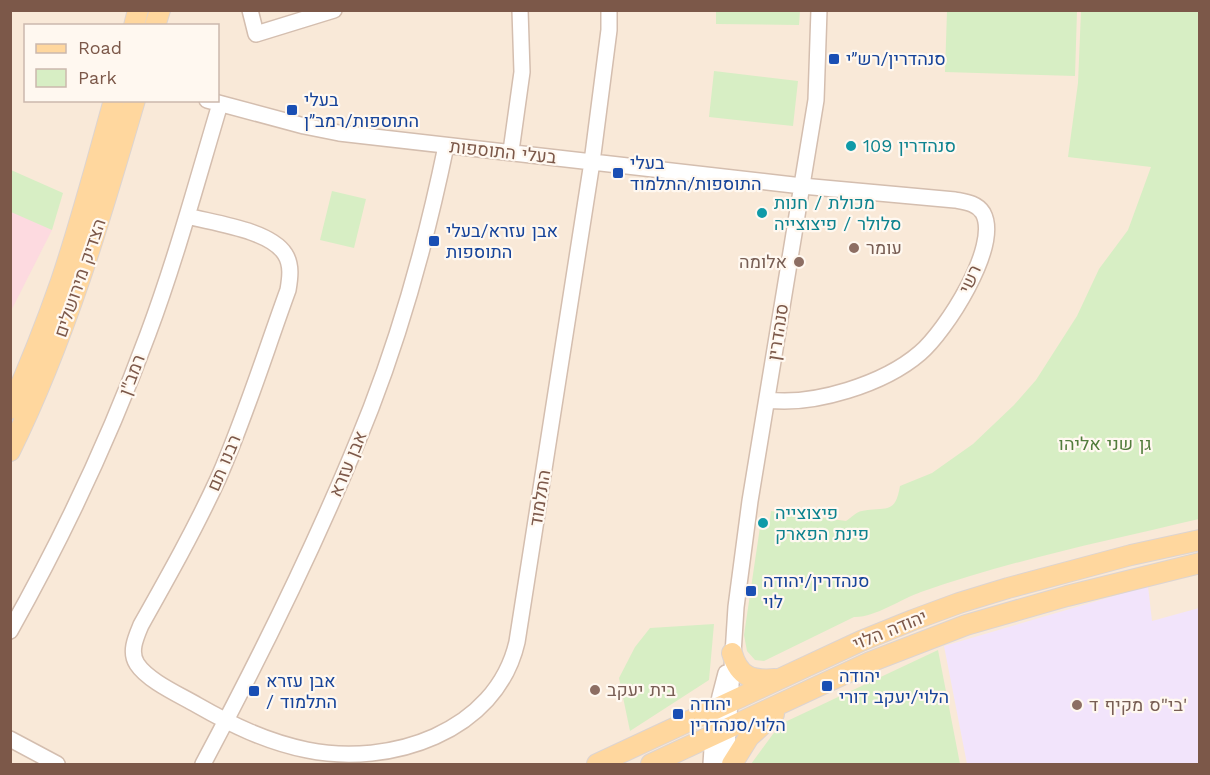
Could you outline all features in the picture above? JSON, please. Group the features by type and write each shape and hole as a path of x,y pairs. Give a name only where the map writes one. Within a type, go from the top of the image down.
{"main road":[{"name":"הצדיק מירושלים","path":"10,409 38,345 61,281 113,102"},
{"name":"הצדיק מירושלים","path":"10,451 44,377 75,296 134,102"},
{"name":"יהודה הלוי","path":"597,765 861,641 959,603 1062,574 1200,540"},
{"name":"יהודה הלוי","path":"651,765 880,658 966,625 1200,563"},
{"path":"732,653 738,668 748,677 759,680 784,678"},
{"path":"732,765 749,737 792,699"}],"street":[{"path":"250,10 256,34 334,10"},
{"path":"511,151 522,72 520,10"},
{"name":"התלמוד","path":"226,722 259,737 309,751 357,754 383,752 407,747 450,730 466,719 497,686 514,652 520,628 592,162 609,30 609,10"},
{"name":"סנהדרין","path":"720,732 750,501 816,100 819,10"},
{"name":"בעלי התוספות","path":"213,102 339,133 802,186"},
{"name":"רמב\"ן","path":"10,631 64,531 105,442 148,334 187,216 213,102"},
{"name":"אבן עזרא","path":"203,765 298,579 372,406 422,248 446,146"},
{"name":"רשי","path":"766,400 788,401 833,394 862,385 903,366 919,354 947,324 975,273 985,243 984,214 970,203 920,196 802,186"},
{"name":"רבנו תם","path":"187,216 254,233 275,243 285,254 291,276 239,429 219,477 134,642 133,654 137,664 153,679 226,722"},
{"path":"711,765 720,732"},
{"path":"720,732 726,765"},
{"path":"10,739 57,765"}],"shaded area":[{"path":"10,11 1199,11 1199,764 11,764"},
{"path":"11,209 52,230 11,311"},
{"name":"בי\"ס מקיף ד'","path":"1148,586 1152,621 1199,608 1199,764 967,764 944,646"}],"green space":[{"path":"716,11 800,11 799,25 716,24"},
{"path":"947,11 1077,11 1075,76 945,72"},
{"name":"גן שני אליהו","path":"1081,11 1199,11 1199,519 1059,552 955,581 921,592 888,608 854,617 764,661 755,660 747,651 744,635 760,527 769,528 771,511 846,521 860,512 888,508 895,502 900,486 932,473 973,444 1014,405 1036,380 1077,316 1099,269 1128,230 1151,167 1068,157 1078,83"},
{"path":"714,71 798,81 793,126 709,117"},
{"path":"11,170 63,193 52,230 11,212"},
{"path":"332,191 366,199 354,248 320,240"},
{"path":"714,624 709,680 630,731 619,678 635,647 650,628"},
{"path":"938,650 960,764 751,764 785,722"}],"place":[{"name":"סנהדרין/רש״י","path":"834,59"},
{"name":"בעלי התוספות/רמב״ן","path":"292,110"},
{"name":"סנהדרין 109","path":"851,146"},
{"name":"בעלי התוספות/התלמוד","path":"618,173"},
{"name":"מכולת / חנות סלולר / פיצוצייה","path":"762,213"},
{"name":"אבן עזרא/בעלי התוספות","path":"434,241"},
{"name":"עומר","path":"854,248"},
{"name":"אלומה","path":"799,262"},
{"name":"פיצוצייה פינת הפארק","path":"763,523"},
{"name":"סנהדרין/יהודה לוי","path":"751,591"},
{"name":"יהודה הלוי/יעקב דורי","path":"827,686"},
{"name":"בית יעקב","path":"595,690"},
{"name":"אבן עזרא / התלמוד","path":"254,691"},
{"name":"בי\"ס מקיף ד'","path":"1077,705"},
{"name":"יהודה הלוי/סנהדרין","path":"678,714"}]}
